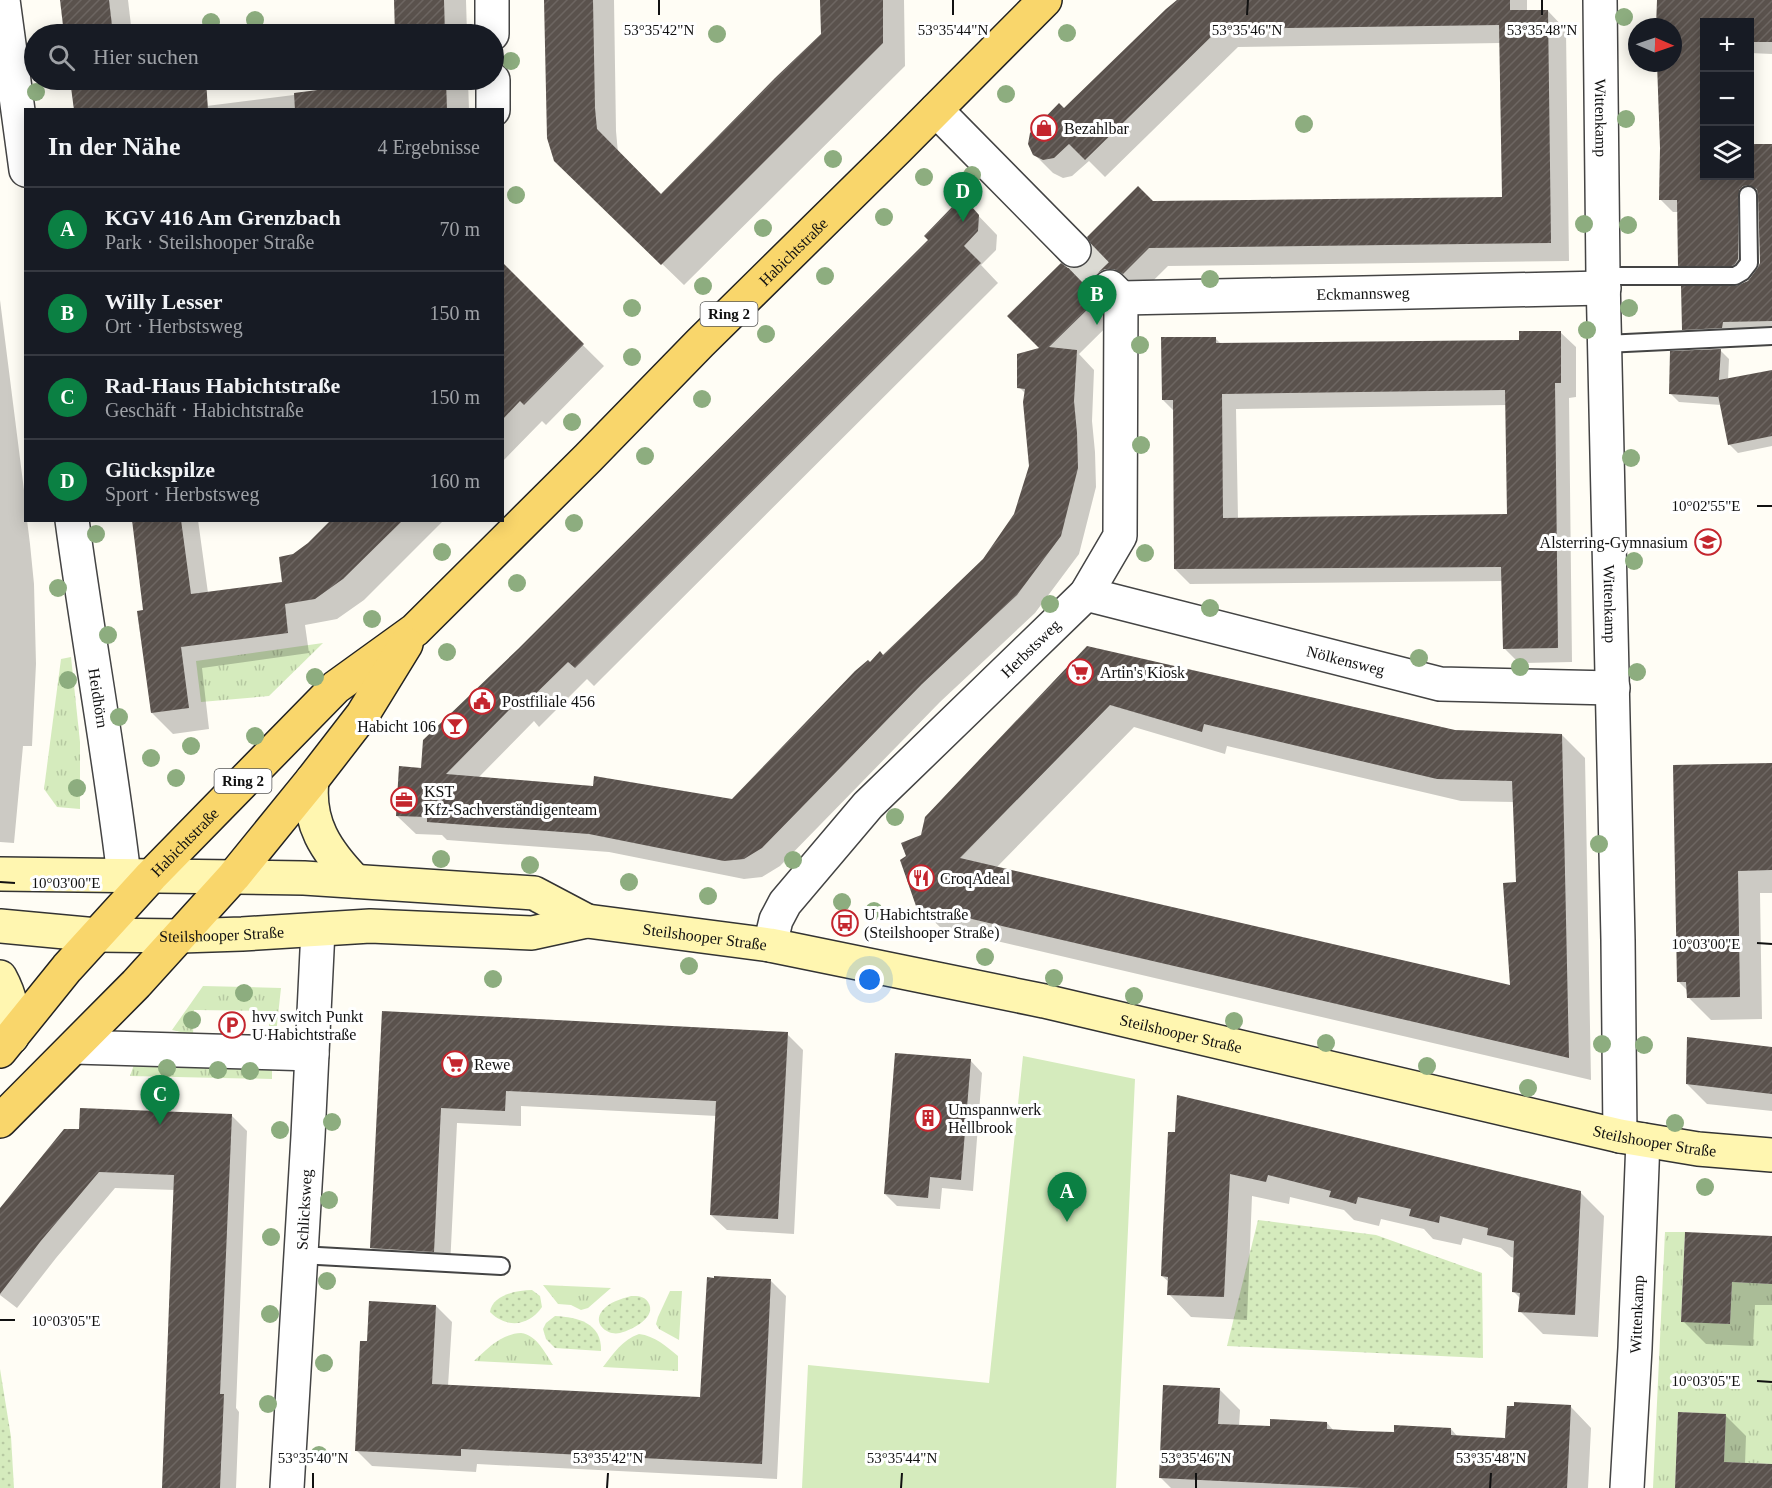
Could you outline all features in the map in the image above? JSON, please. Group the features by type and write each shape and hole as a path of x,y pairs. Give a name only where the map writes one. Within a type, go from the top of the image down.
{"main road":[{"name":"Habichtstraße","path":"6,1044 97,935 138,876 336,687 415,630 1045,0"},
{"name":"Habichtstraße","path":"0,1121 136,984 234,876 363,714 415,630"}],"street":[{"path":"3,0 24,155"},
{"path":"492,0 492,24"},
{"name":"Wittenkamp","path":"1600,0 1618,940 1632,1138 1635,1348 1628,1488"},
{"path":"493,90 493,108"},
{"path":"936,111 1074,250"},
{"name":"Eckmannsweg","path":"1116,292 1604,282"},
{"name":"Herbstsweg","path":"770,945 776,920 785,903 868,805 1086,594 1120,536 1116,292"},
{"name":"Heidhörn","path":"72,522 138,876"},
{"name":"Nölkensweg","path":"1086,594 1440,684 1613,688"},
{"path":"312,780 311,804 317,829 333,858 355,881"},
{"name":"Steilshooper Straße","path":"0,874 234,876 355,881 534,893 587,921"},
{"name":"Steilshooper Straße","path":"0,926 97,935 181,936 370,926 532,933 587,921 770,945 1093,1012 1632,1138 1698,1149 1772,1155"},
{"name":"Schlicksweg","path":"286,1488 318,930"},
{"path":"0,977 10,998 13,1012 6,1044"},
{"path":"74,1047 312,1054"}],"lane":[{"path":"1604,282 1735,276 1742,272 1749,263 1748,195"},
{"path":"1605,344 1772,336"},
{"path":"300,1255 501,1266"}],"green space":[{"path":"323,643 269,696 201,702 196,661"},
{"path":"71,657 80,742 80,809 57,807 44,789 61,659"},
{"path":"203,986 281,988 276,1034 269,1035 269,1011 194,1010 193,1035 172,1030"},
{"path":"1023,1056 1135,1079 1116,1488 802,1488 808,1365 989,1383"},
{"path":"135,1062 272,1066 272,1079 130,1076"},
{"path":"1258,1220 1376,1235 1482,1273 1483,1358 1227,1346"},
{"path":"1665,1232 1685,1232 1681,1321 1730,1324 1732,1282 1772,1284 1772,1464 1724,1462 1726,1414 1678,1412 1675,1488 1653,1488"},
{"path":"543,1285 611,1288 588,1308 581,1310 571,1305 558,1304"},
{"path":"532,1290 540,1296 542,1307 531,1318 510,1323 490,1312 495,1301 500,1298 513,1292"},
{"path":"670,1291 682,1291 679,1340 659,1329 656,1324"},
{"path":"631,1296 643,1297 648,1302 650,1313 647,1318 637,1326 620,1333 606,1331 599,1320 602,1311 612,1303"},
{"path":"555,1316 587,1323 597,1334 601,1351 555,1348 546,1339 543,1329 546,1323"},
{"path":"521,1333 527,1334 536,1341 553,1365 474,1361 501,1339"},
{"path":"639,1334 655,1339 678,1356 678,1371 603,1367 623,1343"},
{"path":"0,1369 11,1437 14,1488 0,1488"}],"building":[{"path":"60,0 109,0 112,24 63,24"},
{"path":"394,0 444,0 445,24 395,24"},
{"path":"544,0 593,0 597,129 661,194 821,34 820,0 883,0 883,43 661,265 554,161 547,138"},
{"path":"1177,0 1510,0 1510,10 1548,10 1551,243 1149,248 1123,274 1114,269 1105,269 1097,273 1092,283 1092,291 1097,300 1049,347 1077,350 1074,401 1078,468 1061,536 1017,595 922,684 762,848 744,859 724,861 589,834 427,822 427,817 396,816 399,766 421,768 423,740 518,649 928,240 924,236 953,206 972,207 979,215 978,231 964,246 981,263 575,668 568,662 520,709 515,704 446,774 593,786 594,776 732,799 855,671 868,660 870,662 880,651 883,655 983,559 1014,514 1029,466 1023,402 1025,389 1017,388 1017,354 1039,348 1007,316 1061,263 1068,268 1078,268 1088,263 1092,256 1092,246 1087,237 1138,186 1153,201 1502,197 1499,25 1219,29 1085,160 1069,144 1054,158 1043,160 1033,155 1028,144 1030,133 1059,103 1064,108"},
{"path":"1657,0 1772,0 1772,42 1754,42 1754,18 1700,18 1700,180 1754,180 1754,144 1772,144 1772,321 1723,322 1722,328 1682,330 1681,286 1736,286 1748,281 1757,269 1760,263 1758,195 1757,189 1748,185 1739,190 1738,259 1735,264 1732,266 1678,266 1677,200 1659,200 1657,72 1682,72 1682,18 1656,18"},
{"path":"71,90 207,90 208,108 74,108"},
{"path":"318,90 446,90 447,108 295,108 294,93"},
{"path":"504,264 584,344 524,405 520,401 504,418"},
{"path":"1519,331 1561,331 1561,383 1555,383 1558,648 1503,649 1501,567 1174,569 1173,400 1162,400 1161,337 1216,337 1216,343 1519,340","holes":["1505,390 1507,514 1223,518 1222,394"]},
{"path":"1721,349 1719,380 1772,370 1772,436 1728,445 1718,395 1718,397 1669,394 1670,351"},
{"path":"132,522 181,522 191,594 282,582 279,557 293,554 329,522 401,522 343,579 315,599 285,604 288,633 181,647 189,708 151,713 137,611 143,610"},
{"path":"1087,646 1455,730 1562,734 1569,1058 916,906 900,860 906,856 901,843 921,835 925,817","holes":["1110,705 1202,732 1204,724 1437,779 1512,781 1516,882 1503,883 1510,985 960,858"]},
{"path":"1772,763 1772,870 1738,871 1740,997 1687,998 1686,982 1677,982 1673,765"},
{"path":"382,1011 788,1032 778,1219 710,1215 716,1101 506,1091 505,1111 441,1108 434,1252 370,1248"},
{"path":"1687,1037 1772,1047 1772,1094 1686,1084"},
{"name":"Umspannwerk Hellbrook","path":"895,1053 971,1059 961,1180 930,1177 928,1198 884,1194"},
{"path":"1177,1095 1581,1191 1575,1315 1518,1312 1520,1293 1512,1292 1514,1241 1487,1235 1488,1228 1440,1216 1439,1223 1409,1216 1411,1209 1358,1197 1356,1204 1329,1197 1331,1191 1268,1175 1266,1182 1230,1174 1224,1297 1167,1295 1168,1277 1161,1276 1163,1230 1168,1132 1175,1132"},
{"path":"80,1108 232,1114 220,1394 224,1394 220,1488 162,1488 174,1175 99,1172 0,1294 0,1208 64,1129 79,1129"},
{"path":"1685,1232 1772,1236 1772,1284 1732,1282 1730,1324 1681,1322"},
{"path":"714,1276 771,1279 762,1464 461,1449 461,1456 355,1451 360,1341 367,1341 369,1301 436,1305 432,1384 700,1397 707,1277 714,1278"},
{"path":"1163,1385 1220,1388 1218,1424 1270,1426 1270,1419 1327,1422 1327,1429 1360,1431 1394,1432 1394,1425 1451,1428 1451,1435 1505,1438 1507,1406 1514,1406 1514,1402 1571,1405 1567,1488 1364,1488 1159,1478"},
{"path":"1678,1412 1726,1414 1724,1462 1772,1464 1772,1488 1675,1488"}],"tunnel":[{"path":"1074,250 1110,287"}],"place":[{"name":"Bezahlbar","path":"1044,128"},
{"name":"Glückspilze","path":"963,222"},
{"name":"Willy Lesser","path":"1097,325"},
{"name":"Alsterring-Gymnasium","path":"1708,542"},
{"name":"Artin's Kiosk","path":"1080,672"},
{"name":"Postfiliale 456","path":"482,701"},
{"name":"Habicht 106","path":"455,726"},
{"name":"KST Kfz-Sachverständigenteam","path":"404,800"},
{"name":"CroqAdeal","path":"921,878"},
{"name":"U Habichtstraße (Steilshooper Straße)","path":"845,923"},
{"name":"hvv switch Punkt U Habichtstraße","path":"232,1025"},
{"name":"Rewe","path":"455,1064"},
{"name":"Umspannwerk Hellbrook","path":"928,1118"},
{"name":"Rad-Haus Habichtstraße","path":"160,1125"},
{"name":"KGV 416 Am Grenzbach","path":"1067,1222"}]}
